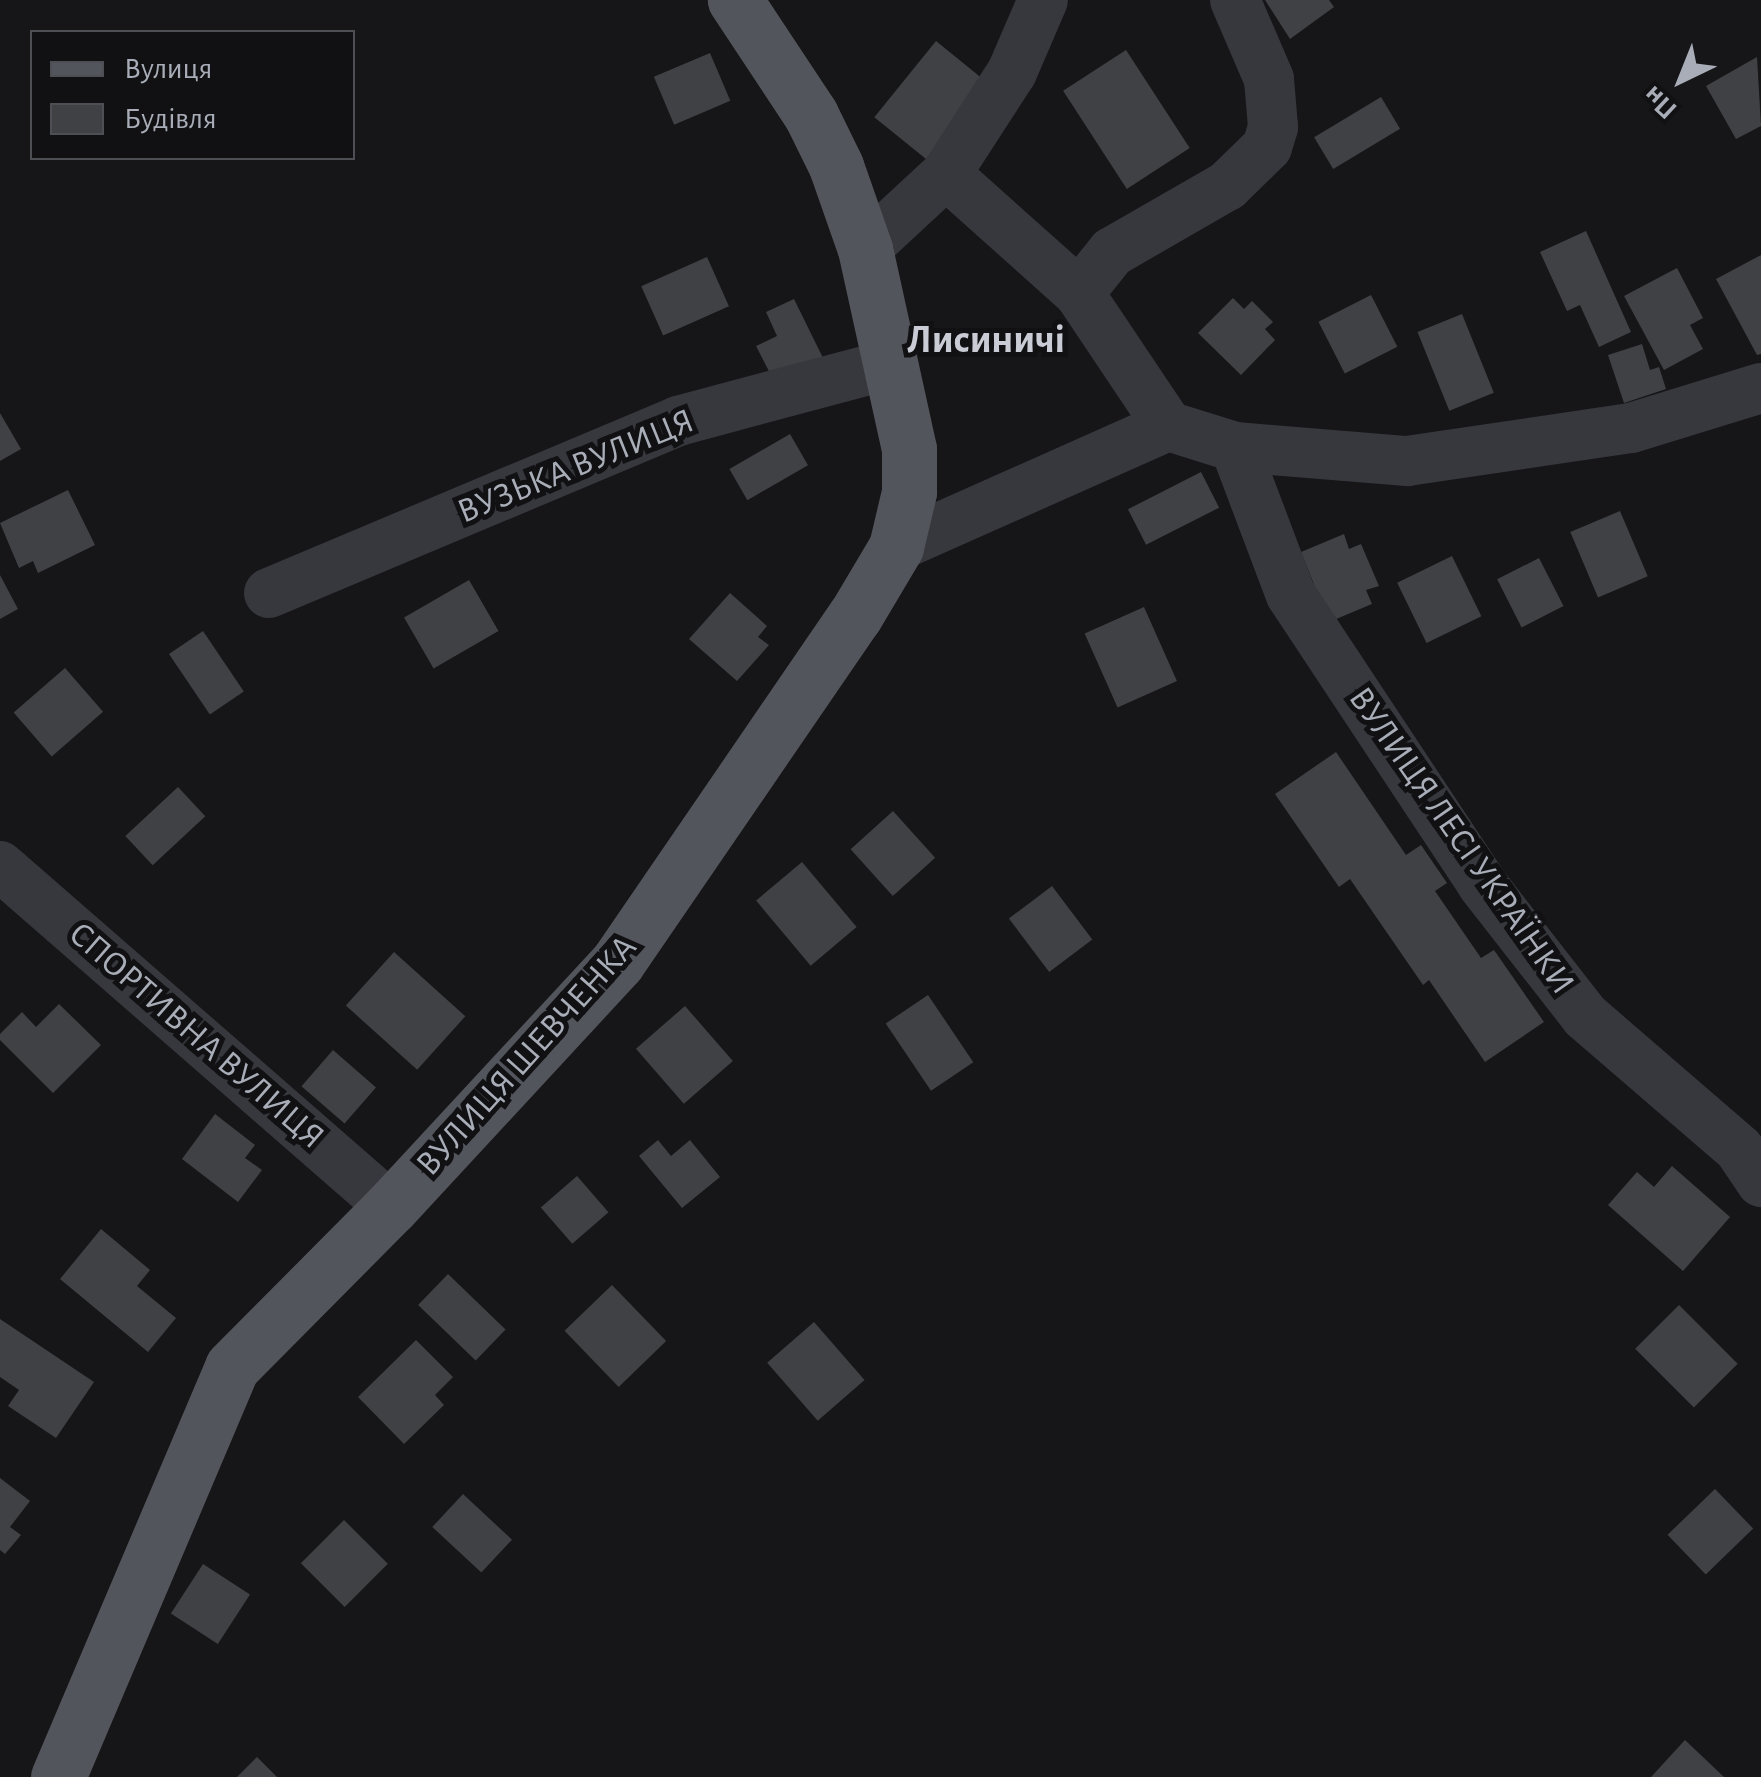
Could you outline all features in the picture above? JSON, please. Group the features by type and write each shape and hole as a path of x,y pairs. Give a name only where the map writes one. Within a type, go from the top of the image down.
{"main road":[{"name":"ВУЛИЦЯ ШЕВЧЕНКА","path":"72,1769 232,1367 391,1207 617,962 836,644 896,547 909,492 909,449 865,248 811,115 736,0"}],"street":[{"path":"865,248 946,174 1012,72 1043,0"},
{"path":"1079,293 1112,252 1227,186 1257,162 1267,147 1273,127 1269,79 1235,0"},
{"path":"946,174 1079,293 1168,426 1236,447 1407,461 1630,428 1761,388"},
{"name":"ВУЗЬКА ВУЛИЦЯ","path":"270,593 678,422 891,364"},
{"path":"896,547 1168,426"},
{"name":"ВУЛИЦЯ ЛЕСІ УКРАЇНКИ","path":"1236,447 1291,596 1482,884 1585,1016 1739,1149 1761,1182"},
{"name":"СПОРТИВНА ВУЛИЦЯ","path":"0,866 391,1207"}],"building":[{"path":"1265,0 1329,0 1334,7 1290,39"},
{"path":"936,41 988,83 926,159 874,117"},
{"path":"1126,50 1190,148 1127,189 1063,91"},
{"path":"710,53 730,101 674,125 654,77"},
{"path":"1757,57 1761,126 1736,139 1706,86"},
{"path":"1381,97 1400,129 1333,169 1314,137"},
{"path":"1586,231 1631,332 1599,347 1580,305 1567,311 1540,252"},
{"path":"1761,255 1761,354 1757,355 1716,279"},
{"path":"707,257 729,306 663,336 641,286"},
{"path":"1677,268 1703,318 1690,325 1703,349 1664,370 1624,296"},
{"path":"1371,295 1397,347 1345,373 1318,322"},
{"path":"1233,298 1244,309 1252,301 1273,322 1265,329 1275,340 1241,375 1198,333"},
{"path":"794,299 824,360 775,383 756,346 777,336 766,312"},
{"path":"1462,314 1494,393 1449,411 1417,332"},
{"path":"1642,344 1650,370 1659,367 1666,389 1624,403 1608,355"},
{"path":"0,413 21,449 0,461"},
{"path":"790,434 808,465 747,500 729,469"},
{"path":"1201,472 1219,508 1146,545 1128,509"},
{"path":"68,490 95,545 38,573 33,561 19,568 0,523"},
{"path":"1620,511 1648,576 1598,597 1570,532"},
{"path":"1344,534 1349,549 1361,544 1379,586 1366,590 1372,604 1329,622 1301,552"},
{"path":"1452,556 1481,616 1427,643 1397,583"},
{"path":"1539,558 1564,606 1522,627 1497,579"},
{"path":"0,575 18,609 0,619"},
{"path":"469,580 498,631 434,669 404,618"},
{"path":"730,593 767,626 758,637 769,645 737,681 689,639"},
{"path":"1144,607 1177,681 1118,707 1085,633"},
{"path":"203,631 244,692 210,714 169,654"},
{"path":"65,668 103,712 52,756 14,713"},
{"path":"1336,752 1406,855 1421,845 1447,883 1435,891 1481,958 1494,950 1544,1022 1485,1062 1429,980 1423,985 1350,879 1339,887 1275,794"},
{"path":"178,787 205,816 153,865 125,836"},
{"path":"893,811 935,858 893,896 851,849"},
{"path":"802,862 857,927 811,966 756,901"},
{"path":"1052,886 1092,940 1049,972 1009,918"},
{"path":"394,952 465,1016 417,1070 346,1006"},
{"path":"928,995 973,1062 931,1091 886,1024"},
{"path":"59,1004 101,1045 53,1093 0,1040 0,1034 22,1012 36,1027"},
{"path":"685,1006 733,1061 684,1104 636,1049"},
{"path":"333,1050 376,1087 345,1124 302,1086"},
{"path":"215,1114 255,1145 245,1158 262,1170 238,1202 182,1159"},
{"path":"658,1140 671,1156 690,1140 720,1177 682,1208 639,1156"},
{"path":"1672,1166 1730,1217 1683,1271 1608,1205 1637,1172 1654,1187"},
{"path":"577,1176 608,1212 572,1244 541,1207"},
{"path":"101,1229 150,1270 137,1286 176,1318 148,1352 60,1279"},
{"path":"448,1274 506,1330 476,1361 418,1305"},
{"path":"612,1285 666,1341 619,1387 565,1331"},
{"path":"1679,1305 1738,1364 1694,1408 1635,1349"},
{"path":"0,1319 94,1382 56,1438 8,1406 19,1390 0,1377"},
{"path":"814,1322 865,1380 818,1421 767,1363"},
{"path":"416,1340 453,1377 435,1395 444,1405 404,1444 358,1397"},
{"path":"0,1478 30,1501 10,1527 21,1535 5,1554 0,1550"},
{"path":"1715,1489 1753,1529 1706,1574 1668,1535"},
{"path":"463,1494 512,1540 481,1573 432,1527"},
{"path":"344,1520 388,1564 345,1607 301,1563"},
{"path":"203,1564 250,1594 218,1644 171,1613"},
{"path":"1685,1740 1724,1777 1651,1777"},
{"path":"257,1757 277,1777 237,1777"}],"district":[{"name":"Лисиничі","path":"986,340"}]}
